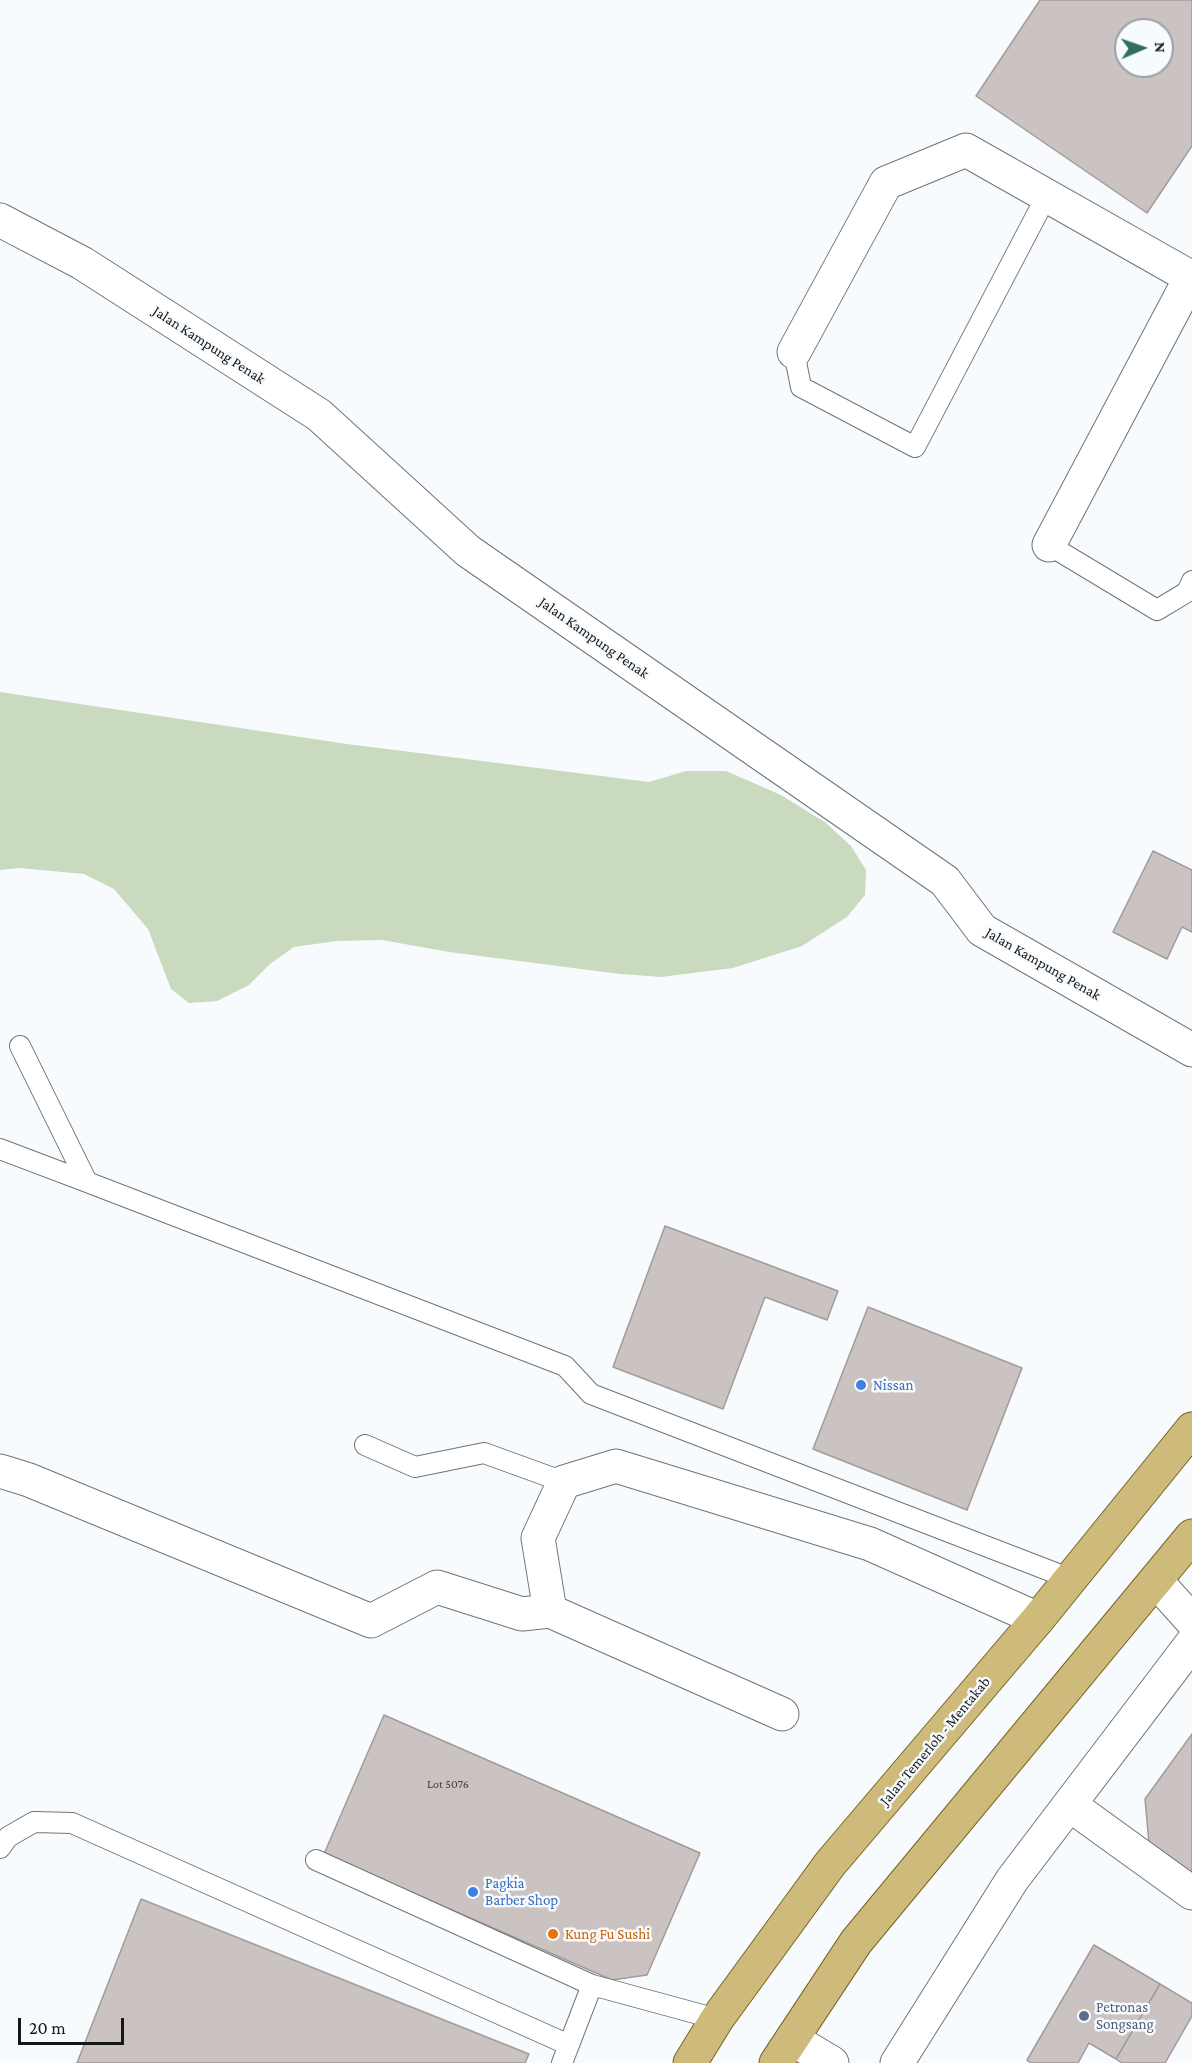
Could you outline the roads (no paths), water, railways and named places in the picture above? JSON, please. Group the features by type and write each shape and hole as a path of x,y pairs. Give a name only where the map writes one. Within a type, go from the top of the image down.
{"main road":[{"name":"Jalan Temerloh - Mentakab","path":"690,2063 717,2019 830,1864 1038,1619 1192,1428"},
{"path":"784,2051 856,1942 1192,1536"}],"street":[{"path":"794,352 886,183 966,150 1192,277 1049,545"},
{"name":"Jalan Kampung Penak","path":"0,220 82,263 319,415 468,551 945,881 982,930 1192,1050"},
{"path":"550,1611 538,1538 564,1482 616,1466 870,1544 1038,1619"},
{"path":"0,1471 29,1479 371,1621 437,1587 522,1614 550,1611 782,1714"},
{"path":"1156,1581 1192,1621"},
{"path":"897,2063 1012,1880 1192,1643"},
{"path":"1070,1805 1192,1893"},
{"path":"784,2051 832,2063"}],"lane":[{"path":"794,352 801,387 915,447 1047,195"},
{"path":"1049,545 1157,610 1187,592 1192,582"},
{"path":"20,1046 87,1182"},
{"path":"0,1149 565,1365 591,1394 1071,1579"},
{"path":"365,1445 416,1467 484,1453 564,1482"},
{"path":"0,1848 8,1837 34,1822 72,1823 565,2054 592,1985"},
{"path":"316,1860 592,1985 717,2019"}],"place":[{"name":"Nissan","path":"861,1385"},
{"name":"Pagkia Barber Shop","path":"473,1892"},
{"name":"Kung Fu Sushi","path":"553,1934"},
{"name":"Petronas Songsang","path":"1084,2016"}]}
